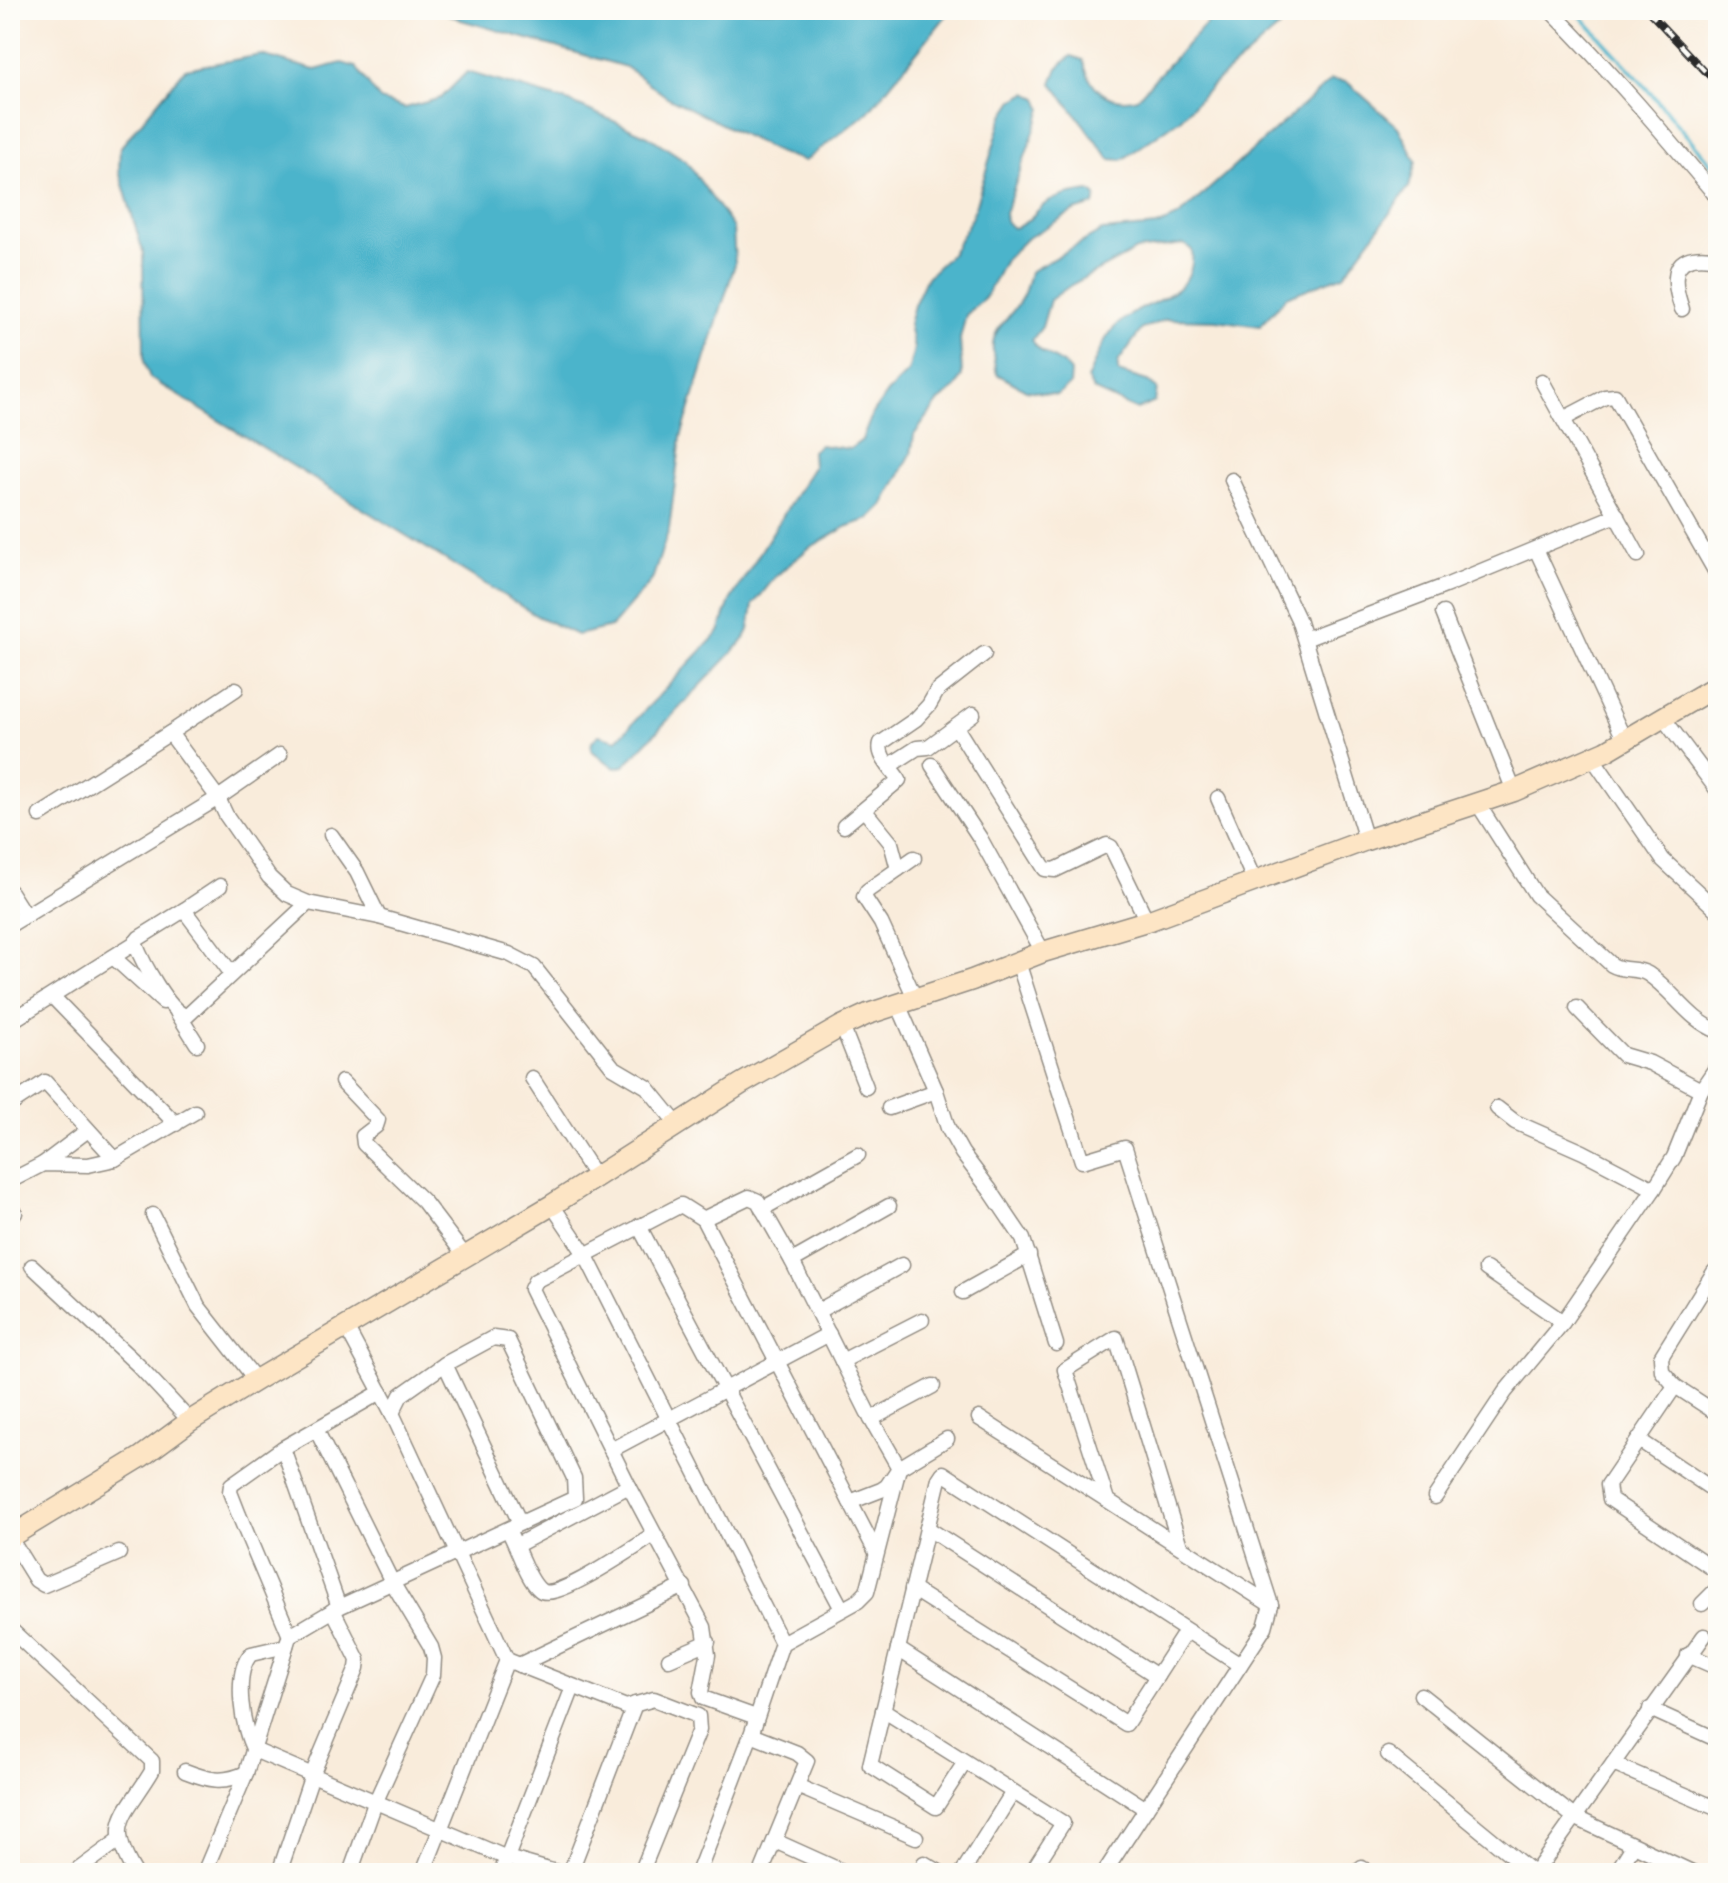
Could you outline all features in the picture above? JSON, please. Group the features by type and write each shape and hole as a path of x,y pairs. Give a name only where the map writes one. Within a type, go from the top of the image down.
{"street":[{"path":"1550,10 1599,59 1718,198"},
{"path":"1682,309 1675,283 1680,263 1695,257 1718,259"},
{"path":"1542,381 1638,555"},
{"path":"1565,418 1605,397 1615,396 1718,576"},
{"path":"1232,480 1272,567 1288,594 1305,639 1366,840"},
{"path":"1305,639 1617,515"},
{"path":"1536,549 1625,741"},
{"path":"1443,613 1514,791"},
{"path":"844,826 899,780 879,749 881,743 916,719 937,691 984,654"},
{"path":"119,1553 44,1585 36,1580 10,1538 141,1457 190,1421 256,1380 552,1205 741,1084 842,1026 1043,952 1147,921 1366,840 1514,791 1625,741 1718,685"},
{"path":"40,815 236,689"},
{"path":"889,766 917,748 928,747 973,714"},
{"path":"1664,719 1718,791"},
{"path":"956,727 1045,869 1055,870 1107,845 1111,847 1147,921"},
{"path":"170,733 218,798 226,815 269,877 287,894 308,903 379,917 509,954 534,967 613,1067 647,1087 678,1125"},
{"path":"10,925 218,798 280,755"},
{"path":"1592,757 1663,860 1718,911"},
{"path":"932,765 980,838 1043,952"},
{"path":"1218,798 1255,882"},
{"path":"1478,804 1536,895 1550,910 1612,965 1621,971 1640,970 1651,976 1698,1021 1718,1031"},
{"path":"865,811 891,843 898,869"},
{"path":"331,835 357,872 379,917"},
{"path":"914,858 867,891 864,897 881,923 948,1128 962,1153 1007,1214 1029,1255 1056,1344"},
{"path":"10,1022 220,886"},
{"path":"10,892 24,914"},
{"path":"113,957 181,1016 191,1014 308,903"},
{"path":"184,910 232,974"},
{"path":"135,943 197,1044"},
{"path":"1018,962 1082,1161 1125,1148 1271,1605 1265,1627 1104,1873"},
{"path":"52,996 176,1124"},
{"path":"1577,1008 1623,1055 1650,1063 1701,1090"},
{"path":"842,1026 866,1087"},
{"path":"1435,1497 1505,1392 1563,1322 1654,1189 1674,1157 1701,1090 1718,1065"},
{"path":"532,1078 595,1176"},
{"path":"10,1105 45,1082 115,1159"},
{"path":"342,1082 378,1120 376,1126 363,1136 364,1144 424,1202 465,1256"},
{"path":"889,1108 936,1091"},
{"path":"1497,1108 1506,1117 1654,1189"},
{"path":"43,1164 88,1165 115,1159 195,1112"},
{"path":"10,1181 43,1164 88,1130"},
{"path":"762,1209 858,1155"},
{"path":"698,1873 751,1735 782,1643 858,1601 867,1592 899,1468 758,1201 749,1197 703,1219"},
{"path":"552,1205 585,1254 782,1643"},
{"path":"756,1717 703,1698 701,1692 707,1671 708,1642 704,1627 629,1486 531,1284 681,1205 703,1219 876,1552"},
{"path":"792,1261 889,1206"},
{"path":"153,1215 198,1306 256,1380"},
{"path":"639,1226 842,1609"},
{"path":"963,1292 1029,1255"},
{"path":"818,1311 902,1265"},
{"path":"32,1266 138,1365 190,1421"},
{"path":"1486,1269 1563,1322"},
{"path":"1718,1275 1714,1272 1661,1357 1662,1371 1675,1386 1714,1411 1718,1394"},
{"path":"842,1361 922,1320"},
{"path":"346,1327 392,1413 456,1552 513,1662 626,1707 654,1699 698,1716 701,1723 641,1873"},
{"path":"611,1450 829,1334"},
{"path":"392,1413 401,1395 445,1364 493,1338 508,1340 574,1478 575,1498 336,1609 288,1641 251,1654 244,1664 241,1683 245,1734 254,1750 507,1858 559,1873"},
{"path":"1107,1500 1065,1370 1116,1338 1180,1546"},
{"path":"445,1364 514,1526 517,1545 540,1591 549,1593 567,1588 654,1535"},
{"path":"871,1419 933,1386"},
{"path":"1675,1386 1608,1485 1610,1499 1718,1572"},
{"path":"204,1873 246,1773 288,1641 230,1489 234,1481 283,1448 381,1392"},
{"path":"979,1418 1271,1605"},
{"path":"317,1431 392,1582 431,1647 434,1665 433,1675 375,1803 350,1873"},
{"path":"850,1502 881,1490 899,1468 947,1439"},
{"path":"1639,1440 1718,1493"},
{"path":"279,1873 312,1775 358,1660 336,1609 283,1448"},
{"path":"965,1762 936,1807 870,1765 939,1479 945,1473 1240,1665"},
{"path":"517,1545 629,1486"},
{"path":"927,1528 1157,1676"},
{"path":"423,1873 513,1662 684,1586"},
{"path":"1702,1604 1718,1588"},
{"path":"912,1589 1126,1724 1186,1631"},
{"path":"10,1629 152,1761 152,1771 119,1824 122,1850 135,1873"},
{"path":"1388,1754 1534,1873 1704,1636"},
{"path":"669,1659 708,1642"},
{"path":"898,1649 1146,1809"},
{"path":"1688,1655 1718,1668"},
{"path":"501,1873 573,1687"},
{"path":"1421,1695 1574,1817 1694,1873"},
{"path":"570,1873 635,1704"},
{"path":"1650,1709 1718,1740"},
{"path":"883,1710 1063,1823 1031,1873"},
{"path":"751,1735 803,1757 806,1764 761,1873"},
{"path":"1613,1764 1718,1809"},
{"path":"185,1771 221,1781 246,1773"},
{"path":"797,1786 916,1837"},
{"path":"962,1873 1013,1792"},
{"path":"74,1873 119,1840"},
{"path":"775,1841 846,1873"},
{"path":"1616,1873 1633,1846"},
{"path":"924,1863 941,1873"}],"water":[{"path":"439,10 951,10 868,112 805,161 779,153 667,97 626,67 461,20"},
{"path":"1219,10 1282,10 1287,14 1282,25 1217,81 1180,119 1122,160 1110,159 1052,83 1058,68 1071,56 1083,60 1095,86 1108,97 1137,98"},
{"path":"261,55 315,70 342,63 356,67 380,100 405,108 441,98 467,72 570,102 648,136 686,161 733,228 735,264 681,437 669,529 652,580 611,627 577,635 537,616 150,378 144,361 143,252 119,171 120,148 185,69"},
{"path":"1331,80 1347,82 1398,127 1416,161 1409,187 1344,275 1286,297 1260,326 1216,320 1166,319 1142,329 1118,362 1118,372 1147,381 1157,389 1155,402 1137,410 1093,390 1087,379 1106,338 1121,321 1176,290 1185,281 1191,268 1192,250 1184,244 1136,250 1071,285 1050,300 1042,327 1032,340 1035,346 1071,372 1070,385 1057,395 1026,390 997,374 994,338 1022,297 1030,272 1102,231 1157,226 1179,216"},
{"path":"1027,93 1038,98 1042,109 1005,213 1006,222 1013,228 1018,226 1045,204 1072,194 1090,191 1096,196 1094,205 1074,211 1026,239 1005,260 985,298 966,315 960,339 962,375 956,388 939,401 914,435 911,454 884,504 869,519 846,527 809,548 776,576 753,605 744,640 624,766 615,768 591,750 592,741 599,735 617,740 719,632 730,601 813,467 812,451 820,445 850,449 862,440 872,415 887,393 908,372 914,349 909,324 914,305 927,277 952,253 972,217 1002,118 1014,100"}],"waterway":[{"path":"1575,10 1718,172"}],"railway":[{"path":"1647,10 1718,85"}]}
